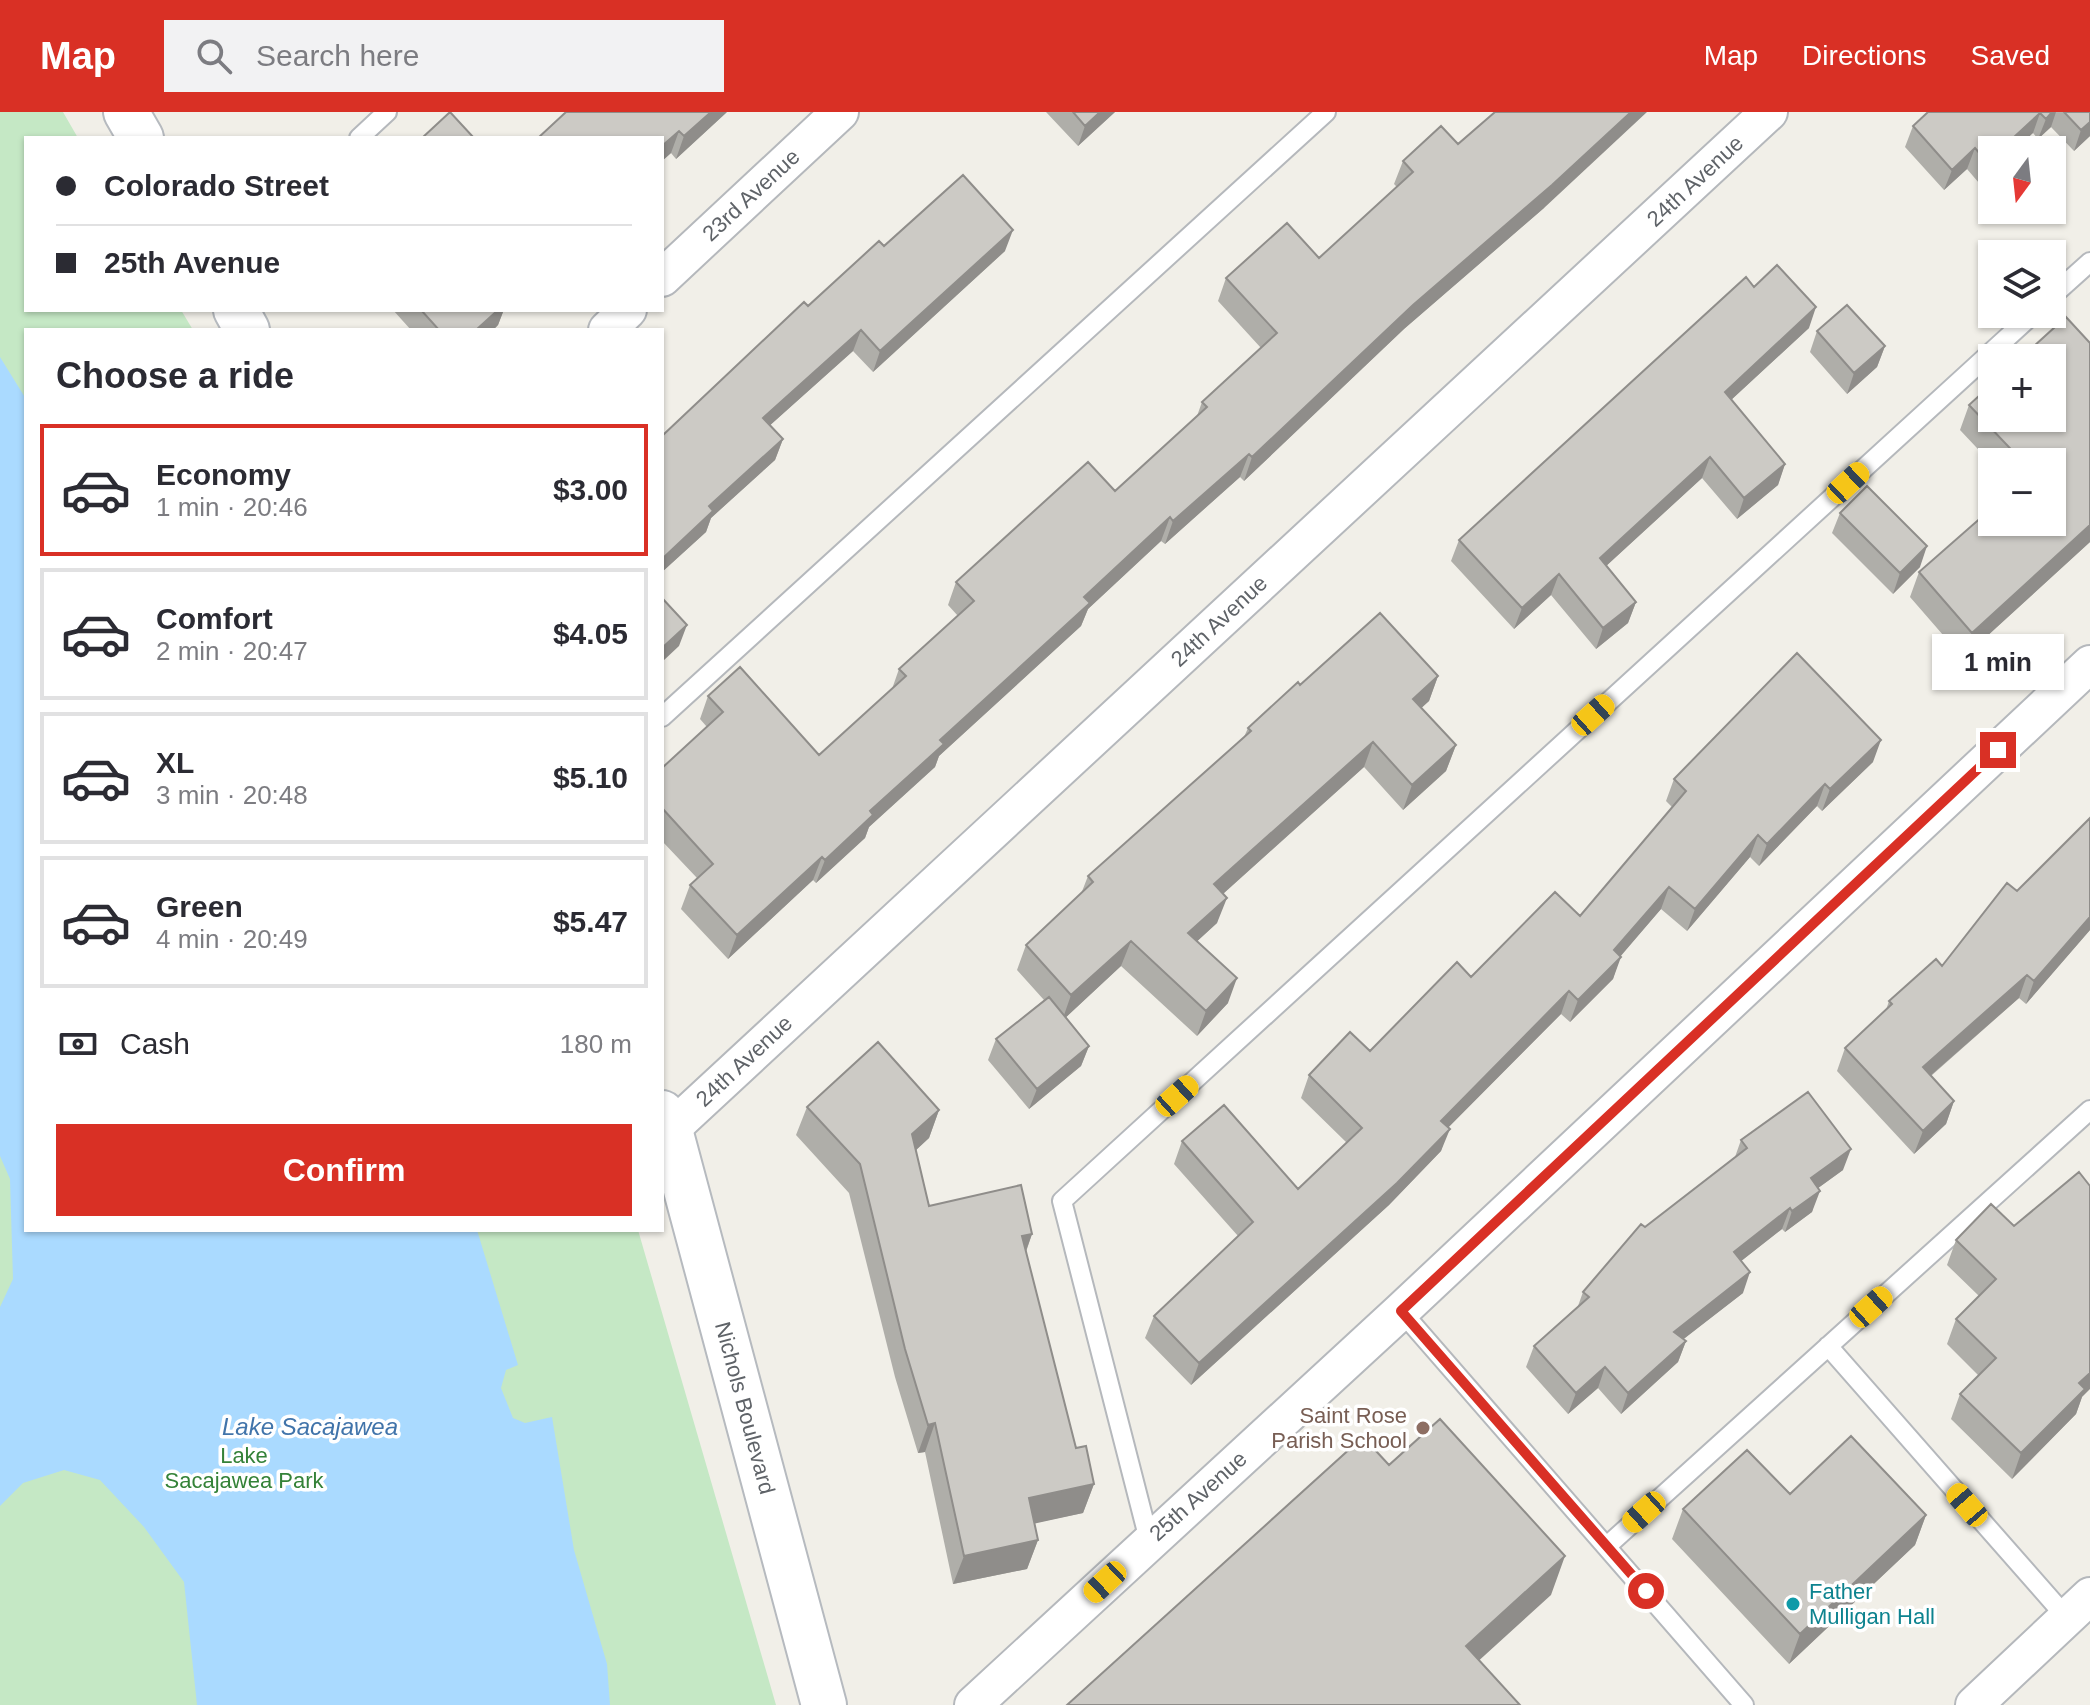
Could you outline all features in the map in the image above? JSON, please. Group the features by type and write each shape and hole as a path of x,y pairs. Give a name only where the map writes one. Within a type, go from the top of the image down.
{"main road":[{"path":"126,112 140,136"},
{"name":"Nichols Boulevard","path":"666,1121 824,1705"}],"street":[{"name":"23rd Avenue","path":"664,276 840,112"},
{"name":"24th Avenue","path":"666,1121 1769,112"},
{"path":"609,328 626,312"},
{"name":"25th Avenue","path":"973,1705 1401,1311 2090,664"},
{"path":"1974,1705 2078,1607"}],"lane":[{"path":"361,136 387,112"},
{"path":"664,715 1326,112"},
{"path":"2066,283 2090,262"},
{"path":"1149,1540 1062,1201 2018,328"},
{"path":"1607,1546 2090,1110"},
{"path":"1401,1311 1744,1705"},
{"path":"1828,1346 2078,1607"}],"green space":[{"name":"Lake Sacajawea","path":"0,112 63,112 77,136 24,136 24,312 182,312 192,328 24,328 24,1232 639,1232 776,1705 0,1705"}],"water":[{"name":"Lake Sacajawea","path":"0,357 24,396 24,1232 478,1232 518,1365 506,1370 501,1388 513,1418 525,1423 552,1417 574,1550 607,1664 610,1705 197,1705 184,1582 144,1527 100,1480 64,1470 23,1483 0,1506 0,1307 13,1279 10,1179 0,1156"}],"building":[{"path":"450,112 472,136 424,136"},
{"path":"566,112 711,112 684,136 679,131 664,144 664,136 540,136"},
{"path":"1073,112 1100,112 1085,126"},
{"path":"1495,112 1631,112 1413,305 1252,457 1249,454 1173,521 1170,517 1084,597 1090,603 940,740 944,744 870,811 873,815 737,935 690,885 713,864 664,810 664,766 723,712 708,696 740,667 819,755 906,676 899,669 974,601 956,582 1088,462 1115,491 1207,407 1202,402 1277,333 1226,278 1287,223 1319,258 1413,172 1403,161 1441,126 1458,144"},
{"path":"1928,112 2052,112 2046,119 2040,113 2015,136 1978,136 1978,152 1975,148 1952,170 1913,126"},
{"path":"2064,112 2090,112 2090,122 2081,130"},
{"path":"963,175 1013,230 880,351 861,330 763,418 783,439 709,506 713,511 664,557 664,434 804,302 808,306 879,241 884,246"},
{"path":"1777,265 1816,307 1725,392 1785,464 1744,498 1710,457 1600,558 1636,602 1603,628 1559,574 1522,608 1459,540 1746,277 1754,287"},
{"path":"1847,305 1885,346 1854,373 1817,331"},
{"path":"423,312 496,312 478,328 437,328"},
{"path":"2066,317 2090,343 2090,525 1972,633 1919,572 1978,520 1978,536 2066,536 2066,448 2010,448 1995,432 2066,432 2066,344 2036,344 2054,328 2066,328"},
{"path":"1978,397 1978,414 1969,405"},
{"path":"1867,486 1927,546 1900,573 1840,513"},
{"path":"664,600 687,625 664,646"},
{"path":"1380,613 1438,676 1413,699 1456,745 1412,785 1373,742 1214,884 1227,898 1188,933 1237,978 1206,1011 1131,941 1071,995 1026,945 1093,882 1088,876 1251,731 1248,728 1298,682 1300,685"},
{"path":"1797,653 1881,740 1830,789 1825,784 1767,844 1758,835 1695,909 1669,887 1614,950 1621,957 1578,1000 1569,991 1441,1121 1450,1129 1397,1183 1199,1363 1154,1316 1253,1222 1182,1141 1224,1105 1298,1189 1362,1128 1309,1075 1350,1032 1370,1051 1457,962 1471,977 1555,892 1580,916 1686,791 1674,779"},
{"path":"2090,818 2090,917 2034,981 2027,975 1923,1067 1954,1101 1923,1131 1845,1048 1892,1004 1889,1001 1936,959 1942,966 2007,883 2017,891"},
{"path":"1049,997 1089,1046 1037,1089 996,1039"},
{"path":"878,1042 939,1110 912,1134 929,1206 1021,1185 1032,1234 1022,1236 1076,1448 1086,1446 1094,1484 1029,1498 1038,1540 964,1556 935,1423 928,1425 905,1349 860,1164 807,1107"},
{"path":"1808,1092 1851,1149 1811,1178 1820,1191 1792,1211 1790,1208 1734,1252 1750,1272 1674,1332 1686,1341 1628,1393 1605,1367 1576,1393 1534,1346 1589,1297 1583,1292 1641,1224 1645,1227 1747,1148 1741,1140"},
{"path":"2079,1172 2090,1186 2090,1373 2079,1383 2085,1389 2021,1453 1960,1394 1996,1358 1956,1319 1996,1279 1956,1240 1991,1204 2014,1226"},
{"path":"1440,1419 1565,1556 1466,1646 1520,1705 1067,1705 1363,1437 1389,1465"},
{"name":"Father Mulligan Hall","path":"1851,1436 1926,1515 1800,1634 1683,1509 1747,1450 1790,1494"}],"place":[{"name":"Saint Rose Parish School","path":"1423,1428"},
{"name":"Father Mulligan Hall","path":"1793,1604"}],"route":[{"path":"1646,1591 1401,1311 1998,750"}],"park label":[{"name":"Lake Sacajawea Park","path":"244,1468"}]}
